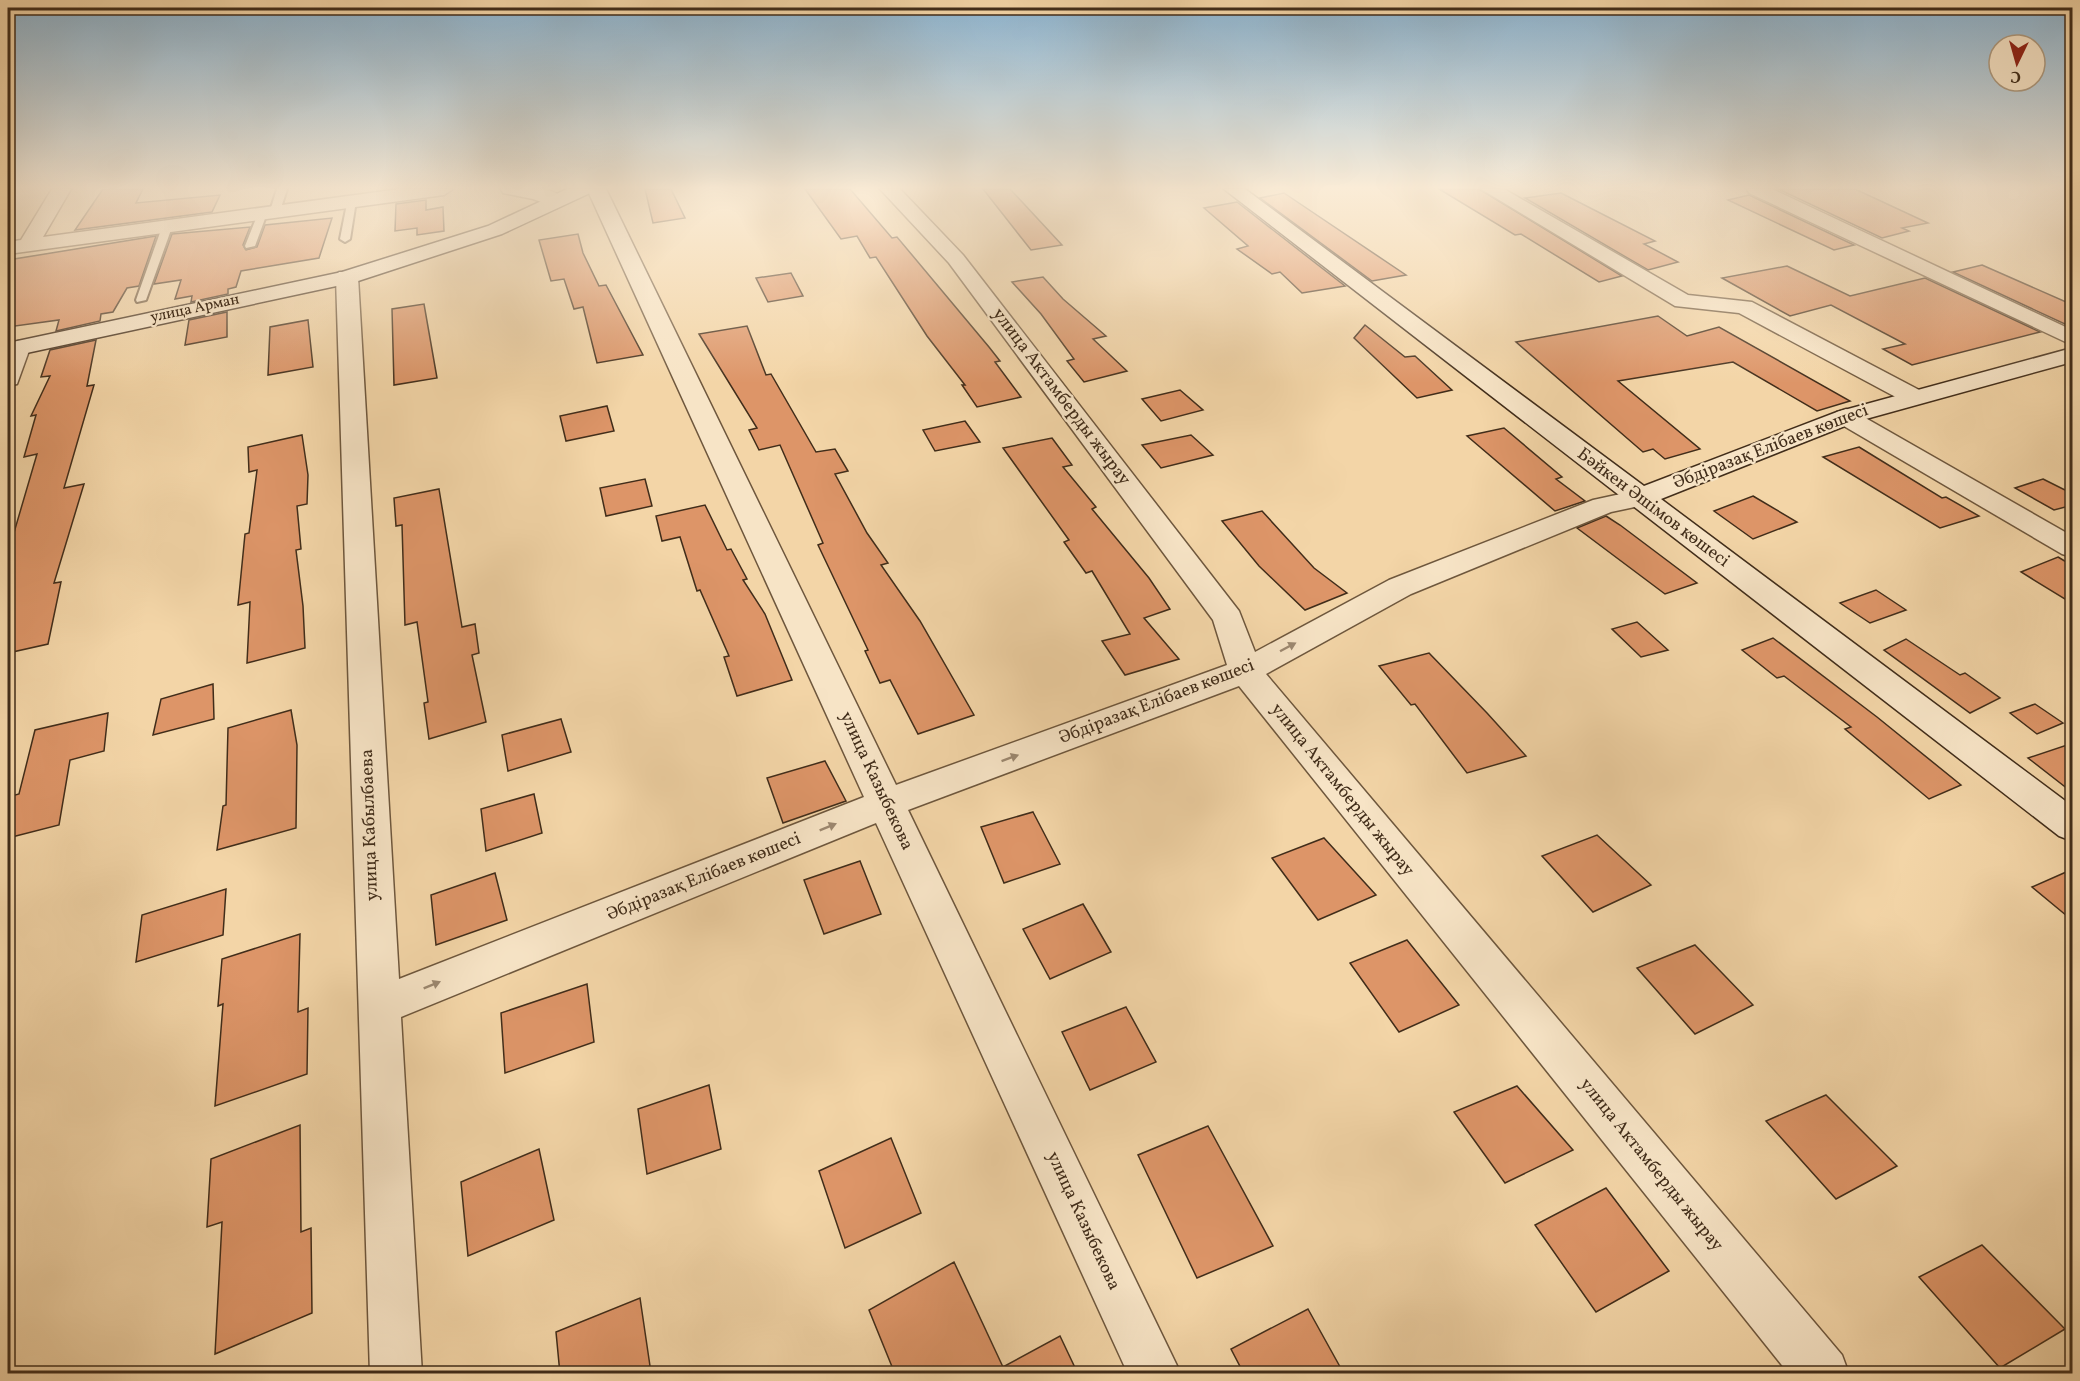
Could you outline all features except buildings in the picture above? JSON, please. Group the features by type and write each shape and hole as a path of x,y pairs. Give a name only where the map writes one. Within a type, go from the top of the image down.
{"street":[{"name":"улица Арман","path":"13,349 346,277 421,253"},
{"name":"улица Казыбекова","path":"627,253 1155,1374"},
{"name":"улица Актамберды жырау","path":"951,253 1228,618 1245,671 1823,1374"},
{"name":"Бәйкен Әшімов көшесі","path":"1318,253 2073,826"},
{"path":"1601,253 1683,301 1744,307 1914,397"},
{"path":"1893,253 2073,338"},
{"name":"улица Кабылбаева","path":"346,277 396,1374"},
{"path":"8,379 13,349"},
{"name":"Әбдіразақ Елібаев көшесі","path":"378,1007 887,803 1245,671 1400,587 1603,506 1639,498 1846,417 2073,354"},
{"path":"1846,417 2073,548"}],"lane":[{"path":"141,300 158,253"}]}
